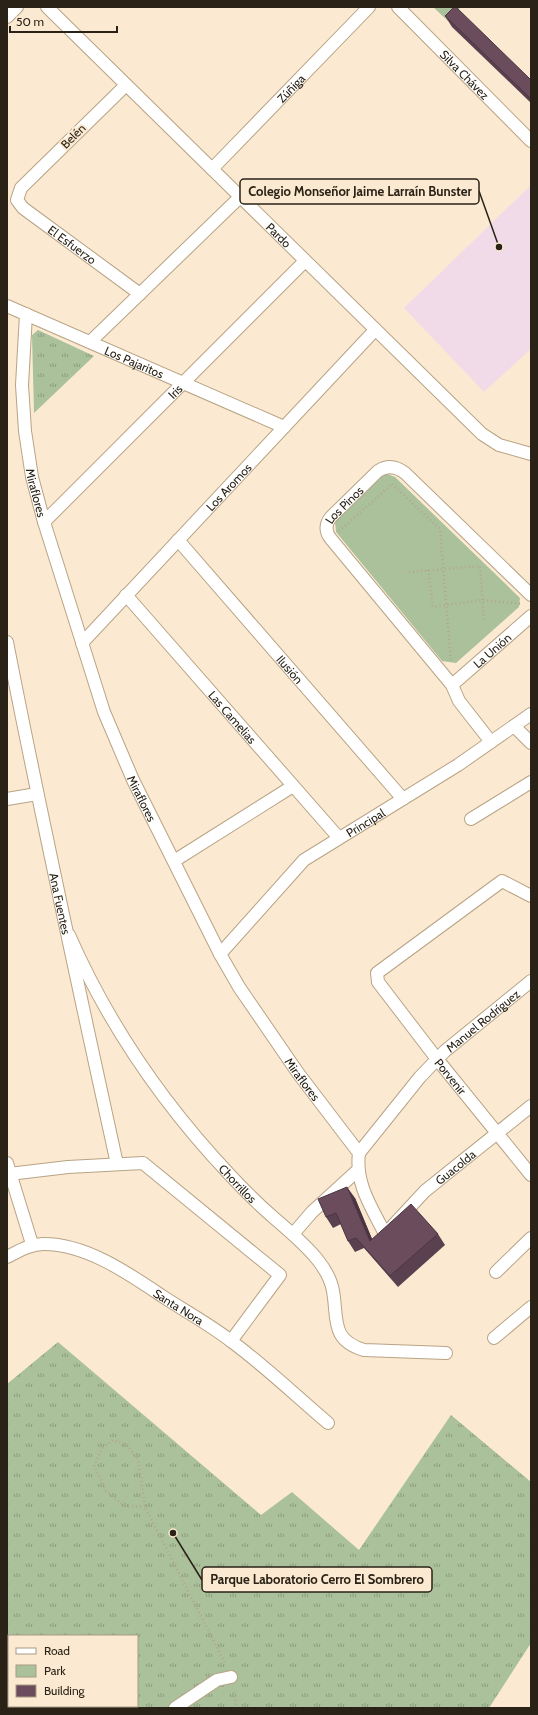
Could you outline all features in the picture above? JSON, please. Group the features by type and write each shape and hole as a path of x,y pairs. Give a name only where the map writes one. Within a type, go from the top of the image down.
{"street":[{"path":"7,17 17,7"},
{"name":"Pardo","path":"47,7 482,434 499,444 531,454"},
{"name":"Zúñiga","path":"212,170 369,7"},
{"name":"Silva Chávez","path":"398,7 531,141"},
{"name":"Belén","path":"21,188 126,85"},
{"name":"El Esfuerzo","path":"21,188 17,200 22,208 140,294"},
{"path":"90,342 240,197"},
{"name":"Iris","path":"44,522 305,261"},
{"name":"Los Pajaritos","path":"7,306 284,427"},
{"name":"Miraflores","path":"26,314 22,385 24,423 32,477 44,522 104,712 118,747 220,954 239,987 265,1027 359,1153"},
{"name":"Los Aromos","path":"82,643 375,330"},
{"path":"519,450 531,443"},
{"name":"Los Pinos","path":"491,742 460,701 452,685 330,539 326,528 328,520 378,471 390,467 396,467 405,473 528,600"},
{"name":"Ilusión","path":"178,540 403,799"},
{"name":"Las Camelias","path":"126,595 339,838"},
{"name":"La Unión","path":"452,685 531,616"},
{"name":"Ana Fuentes","path":"7,642 37,794 69,935 117,1164"},
{"name":"Principal","path":"220,954 300,865 317,851 458,765 531,714"},
{"path":"514,726 531,743"},
{"path":"471,819 531,782"},
{"path":"174,861 293,786"},
{"path":"7,799 37,794"},
{"name":"Porvenir","path":"531,896 502,881 377,973 378,982 436,1059 531,1175"},
{"name":"Chorrillos","path":"69,935 113,1024 162,1094 197,1138 231,1176 316,1257 328,1276 333,1292 336,1325 338,1331 347,1342 358,1348 369,1350 446,1353"},
{"name":"Manuel Rodríguez","path":"359,1153 436,1059 454,1042 531,981"},
{"name":"Guacolda","path":"358,1170 362,1187 385,1234 425,1191 531,1106"},
{"path":"293,1234 317,1208 358,1170 359,1153"},
{"path":"7,1257 32,1244 8,1169 143,1163 280,1275 231,1341"},
{"path":"496,1272 531,1238"},
{"name":"Santa Nora","path":"32,1244 60,1246 107,1263 131,1276 231,1341 328,1423"},
{"path":"494,1338 531,1307"},
{"path":"175,1708 217,1680 231,1677"}],"path":[{"path":"330,539 405,473"},
{"path":"392,484 440,529 452,685"},
{"path":"409,572 480,566 484,621"},
{"path":"428,570 433,607 482,600 528,600"},
{"path":"145,1507 125,1506 106,1491 94,1466 102,1448 113,1440 127,1445 138,1460 145,1507 231,1677 236,1702 233,1708"}],"shaded area":[{"path":"531,185 531,349 484,392 404,308"}],"green space":[{"path":"433,7 461,7 448,21"},
{"path":"38,330 94,356 34,413 32,335"},
{"path":"385,473 395,477 520,598 519,607 456,663 442,661 336,532 335,521"},
{"path":"58,1342 261,1515 292,1492 359,1550 451,1415 531,1482 531,1643 489,1708 18,1708 138,1707 138,1635 8,1635 7,1650 7,1384"}],"building":[{"path":"454,7 456,7 531,80 531,99 445,16"},
{"path":"347,1187 370,1241 411,1204 438,1234 390,1276 356,1238 348,1241 336,1213 326,1217 318,1199"}],"place":[{"name":"Colegio Monseñor Jaime Larraín Bunster","path":"499,247"},
{"name":"Parque Laboratorio Cerro El Sombrero","path":"173,1533"}]}
